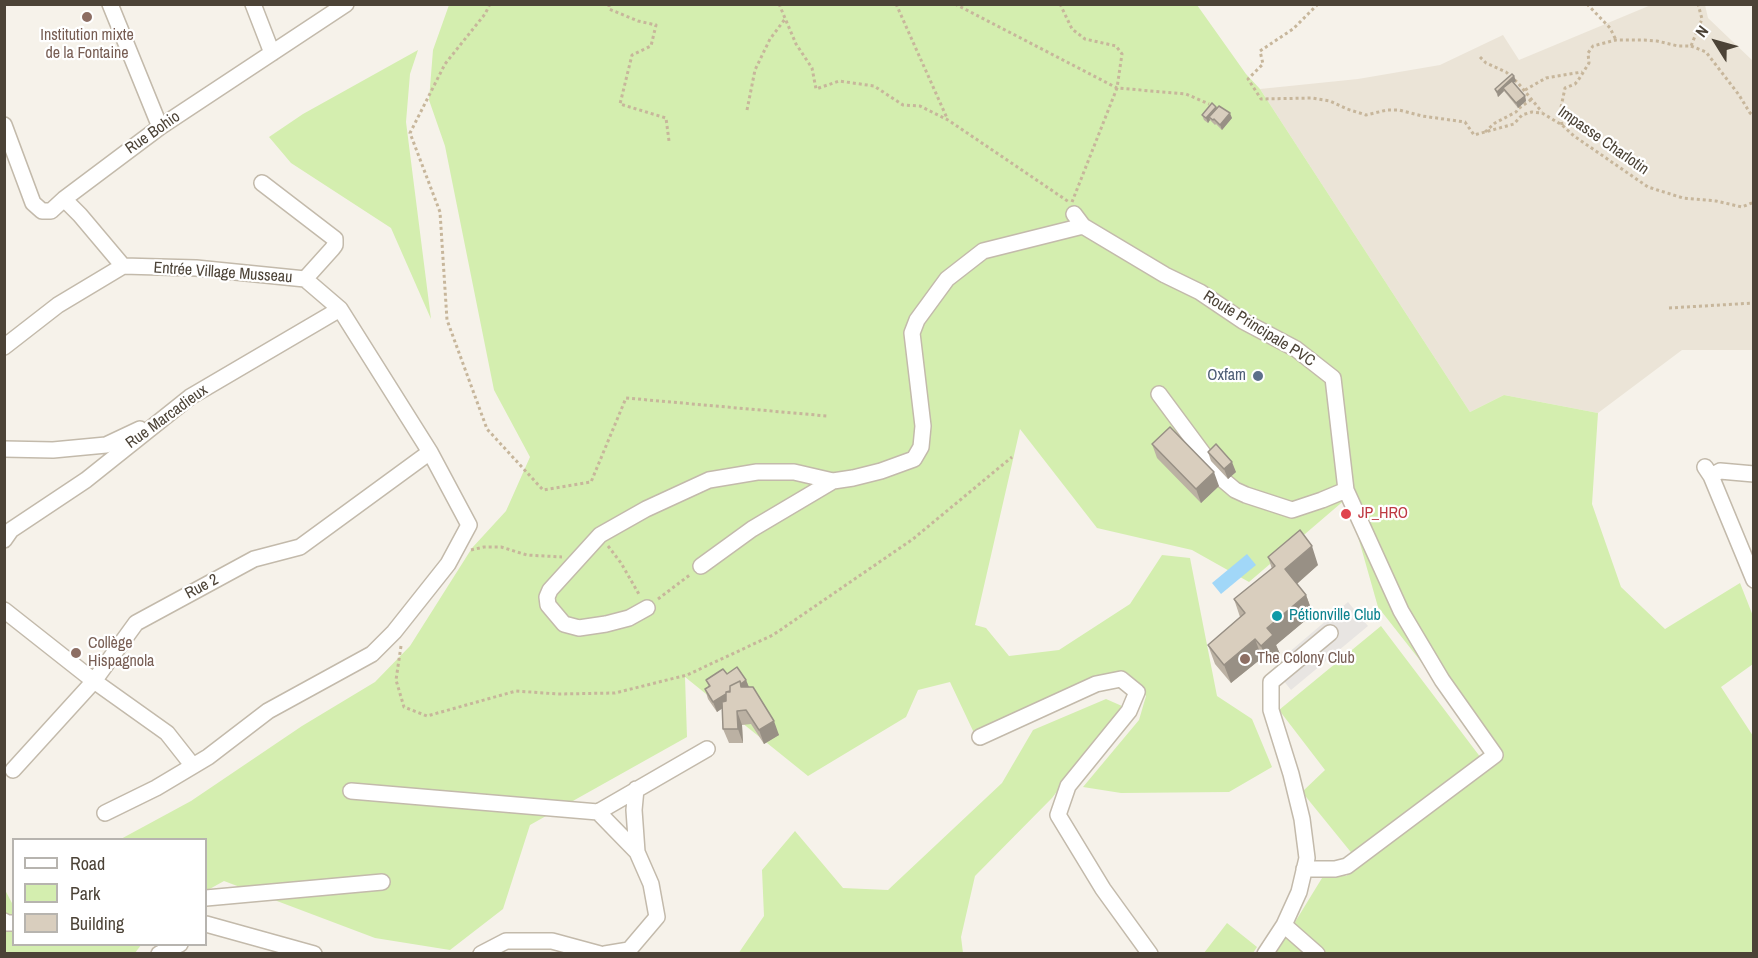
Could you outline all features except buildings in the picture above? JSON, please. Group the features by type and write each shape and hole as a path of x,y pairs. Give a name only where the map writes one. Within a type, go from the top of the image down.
{"street":[{"path":"110,4 160,127"},
{"path":"253,4 272,53"},
{"name":"Rue Bohio","path":"4,125 33,203 42,210 51,211 63,199 160,127 346,4"},
{"path":"262,183 335,239 335,245 305,279"},
{"path":"4,347 58,305 123,266 80,215 63,199"},
{"path":"701,566 752,529 833,481 852,478 914,459 921,447 922,426 912,333 917,320 947,279 983,251 1076,214"},
{"name":"Route Principale PVC","path":"1076,214 1165,275 1200,292 1244,321 1296,349 1333,378 1346,490 1401,610 1442,680 1495,754 1347,866 1335,869 1304,869"},
{"name":"Entrée Village Musseau","path":"123,266 196,268 305,279 340,309 430,452 469,525 448,564 394,632 372,654 268,711 193,766"},
{"name":"Rue Marcadieux","path":"4,540 11,530 86,480 190,397 340,309"},
{"path":"1159,394 1222,479 1235,490 1292,510 1346,490"},
{"path":"4,450 53,450 106,445 162,419"},
{"name":"Rue 2","path":"13,770 94,681 136,623 254,559 300,547 430,452"},
{"path":"647,608 629,618 579,628 564,624 548,605 547,597 550,590 600,535 646,509 709,480 757,472 794,472 833,481"},
{"path":"1754,474 1708,472 1754,580"},
{"path":"4,610 94,681 167,733 193,766 156,788 105,813"},
{"path":"1265,954 1284,925 1299,892 1307,858 1302,819 1271,710 1271,682 1330,633"},
{"path":"980,737 1096,684 1121,679 1137,692 1129,711 1068,786 1058,815 1103,889 1150,954"},
{"path":"351,791 598,812 707,749"},
{"path":"605,954 629,950 657,917 651,884 637,852 634,810 636,789"},
{"path":"598,812 637,852"},
{"path":"207,898 382,882"},
{"path":"207,924 314,954"},
{"path":"1284,925 1317,954"},
{"path":"481,954 506,941 552,941 600,954"},
{"path":"159,954 178,946"}],"path":[{"path":"490,4 485,14 445,64 410,133 440,212 447,320 487,429 543,490 591,482 626,398 827,416"},
{"path":"609,4 609,9 656,26 651,46 632,55 620,104 666,118 669,141"},
{"path":"779,4 796,44 812,68 816,89 839,81 874,86 903,105 920,106 948,120 1076,214 1117,88 1122,54 1116,46 1085,39 1072,29 1060,4"},
{"path":"896,4 948,120"},
{"path":"955,4 1117,88 1186,94 1209,104"},
{"path":"1318,4 1293,29 1260,51 1263,64 1248,79 1261,99 1330,100 1366,115 1399,110 1465,122 1474,135 1484,133 1532,99"},
{"path":"1587,4 1610,28 1616,40"},
{"path":"1691,46 1702,19 1698,4"},
{"path":"747,110 755,70 770,39 785,19"},
{"path":"1562,125 1560,112 1565,88 1575,84 1589,63 1588,53 1593,46 1616,40 1657,41 1678,46 1691,46 1706,52 1739,95 1749,113 1754,116"},
{"path":"1480,57 1486,63 1506,72 1525,90 1542,113"},
{"path":"1525,90 1546,78 1582,72"},
{"name":"Impasse Charlotin","path":"1484,133 1514,124 1522,115 1532,112 1542,113 1648,187 1683,198 1716,201 1742,207 1754,202"},
{"path":"1669,308 1754,303"},
{"path":"402,637 396,680 401,698 404,707 427,716 516,691 558,694 615,693 687,675 773,636 913,539 1012,457"},
{"path":"600,535 621,563 647,608 701,566"},
{"path":"470,550 501,547 527,555 579,558"}],"shaded area":[{"path":"1651,5 1705,5 1708,18 1753,61 1753,350 1682,350 1598,413 1504,395 1470,412 1260,89 1358,79 1440,65 1503,35 1519,60"},
{"path":"1348,602 1368,626 1291,690 1279,675 1294,663 1287,654"}],"green space":[{"path":"449,5 1197,5 1246,74 1260,89 1470,412 1504,395 1598,413 1592,504 1621,587 1665,629 1740,583 1753,616 1753,664 1721,687 1753,736 1753,953 1276,953 1330,865 1346,876 1500,762 1378,607 1347,498 1249,582 1192,550 1097,528 1020,429 975,625 986,628 1009,656 1059,650 1130,604 1162,555 1190,558 1217,696 1252,719 1272,767 1229,792 1121,793 1083,787 1139,720 1146,696 1131,677 1102,677 975,735 950,682 918,690 906,717 808,776 685,677 687,737 530,825 503,909 450,950 375,938 224,881 207,890 207,838 123,838 191,801 302,726 375,682 410,646 472,548 506,511 530,457 494,390 445,146 429,100 433,50"},
{"path":"418,50 410,74 406,122 431,319 391,228 291,163 269,137 303,114"},
{"path":"1381,626 1481,758 1354,856 1302,792 1325,770 1279,710"},
{"path":"1106,699 1122,706 1052,798 975,876 961,937 963,953 738,954 764,916 762,870 795,831 843,888 888,890 1002,783 1033,730"},
{"path":"4,888 12,903 12,946 140,946 135,953 5,953"},
{"path":"1227,923 1257,947 1253,953 1204,953"}],"water":[{"path":"1247,554 1256,565 1221,594 1212,583"}],"place":[{"name":"Institution mixte de la Fontaine","path":"87,17"},
{"name":"Oxfam","path":"1258,376"},
{"name":"JP_HRO","path":"1346,514"},
{"name":"Pétionville Club","path":"1277,616"},
{"name":"Collège Hispagnola","path":"76,653"},
{"name":"The Colony Club","path":"1245,659"}]}
